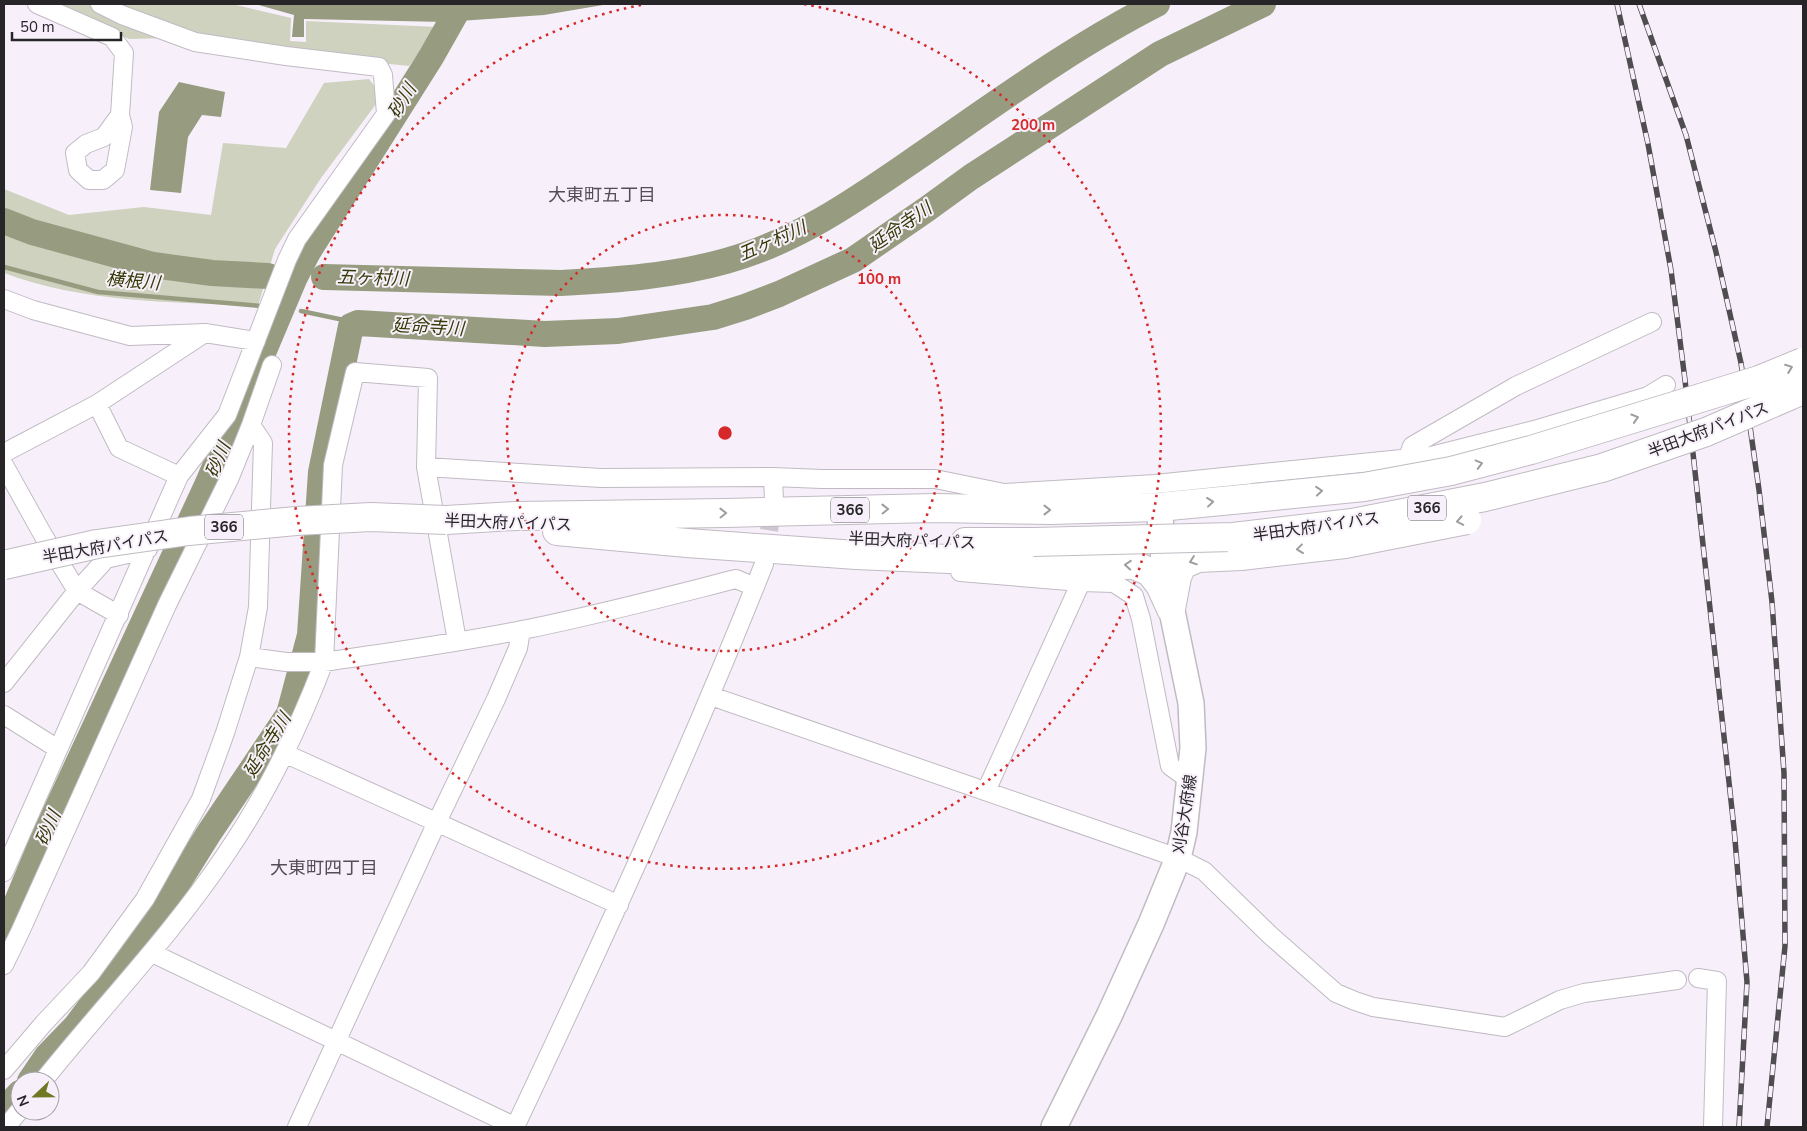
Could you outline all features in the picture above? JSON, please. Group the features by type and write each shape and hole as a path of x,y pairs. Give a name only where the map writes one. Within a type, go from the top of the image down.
{"highway":[{"name":"366","path":"446,520 516,516 934,508 1051,510 1159,508 1364,487 1451,471 1531,450 1742,385 1803,362"},
{"name":"半田大府パイパス","path":"4,565 98,544 189,531 296,521 371,517 736,532 896,541 1033,542 1234,537 1352,522 1484,497 1612,464 1706,432 1803,390"},
{"name":"366","path":"1171,609 1177,578 1182,565 1198,558 1241,556 1345,544 1482,517 1580,492 1673,463 1719,445 1803,405"},
{"name":"366","path":"446,520 687,543 846,554 1064,564 1134,565 1150,572 1160,585 1171,609"}],"main road":[{"name":"刈谷大府線","path":"1054,1127 1109,1016 1151,924 1178,858 1184,832 1194,748 1191,702 1166,582 1159,508"}],"street":[{"path":"37,4 112,37 124,53 120,115"},
{"path":"4,872 179,476 228,416 297,238 386,114 383,76 379,67 286,56 195,42 122,15 100,4"},
{"path":"5,301 130,336 205,333 256,341"},
{"path":"1407,460 1412,446 1516,386 1652,322"},
{"path":"4,453 96,404 205,333"},
{"path":"4,965 168,605 230,477 272,365"},
{"path":"52,1071 152,953 226,854 258,805 286,754 304,714 323,662 333,465 355,372 428,378 426,467 457,641"},
{"path":"426,467 601,478 773,477 935,479 1004,493 1155,484 1407,460 1431,456 1534,430 1648,396 1666,386"},
{"path":"96,404 119,448 179,476"},
{"path":"4,1070 44,1023 91,973 146,899 201,799 225,733 249,656 258,607 263,443 251,424 228,416"},
{"path":"4,465 42,535 77,591 119,615"},
{"path":"773,477 774,501"},
{"path":"4,683 77,591 106,559 148,549"},
{"path":"152,953 516,1127 619,905 711,696 765,561 835,561 1081,582 1114,583 1134,596 1142,619 1170,766 1191,781"},
{"path":"249,656 286,662 323,662 521,630 598,614 736,579 755,587"},
{"path":"986,791 1081,582"},
{"path":"297,1127 437,822 496,699 518,648 521,630"},
{"path":"711,696 1178,858 1204,871 1271,936 1336,993 1355,1002 1373,1007 1504,1027 1560,1000 1584,993 1677,980"},
{"path":"4,714 58,749"},
{"path":"286,754 619,905"},
{"path":"1698,978 1717,981 1713,1127"}],"shaded area":[{"path":"52,4 90,4 119,19 171,38 129,39"},
{"path":"109,4 232,4 291,18 290,41 306,42 306,21 438,27 409,66 323,57 196,39"},
{"path":"255,4 609,4 544,15 445,22 304,19 304,37 292,37 294,15"},
{"path":"369,79 382,96 321,178 275,249 258,306 162,302 97,296 34,283 4,273 4,189 69,215 144,207 211,215 223,143 286,148 324,83"},
{"path":"179,82 225,92 221,117 202,115 188,137 181,193 150,190 159,112"}],"waterway":[{"name":"砂川","path":"4,933 44,837 208,483 295,277 308,252 431,57 461,4"},
{"name":"五ヶ村川","path":"324,277 561,283 665,274 706,266 752,253 801,231 848,204 1064,58 1157,4"},
{"name":"延命寺川","path":"37,1071 47,1056 76,1026 153,923 209,833 289,714 310,635 321,472 351,326 358,323 545,334 618,331 713,317 745,307 779,294 853,260 971,177 1160,54 1263,4"},
{"name":"五ヶ村川","path":"4,221 32,232 153,265 212,273 268,276"},
{"name":"横根川","path":"4,267 98,292 261,306"},
{"name":"横根川","path":"301,311 358,323"},
{"name":"延命寺川","path":"4,1110 10,1104"}],"tunnel":[{"path":"765,557 773,504"}],"railway":[{"path":"1617,4 1648,144 1671,270 1685,380 1734,828 1747,982 1739,1127"},
{"path":"1639,4 1686,135 1716,252 1741,363 1759,490 1772,602 1784,773 1785,946 1767,1127"}],"district":[{"name":"大東町五丁目","path":"602,195"},
{"name":"大東町四丁目","path":"324,868"}]}
